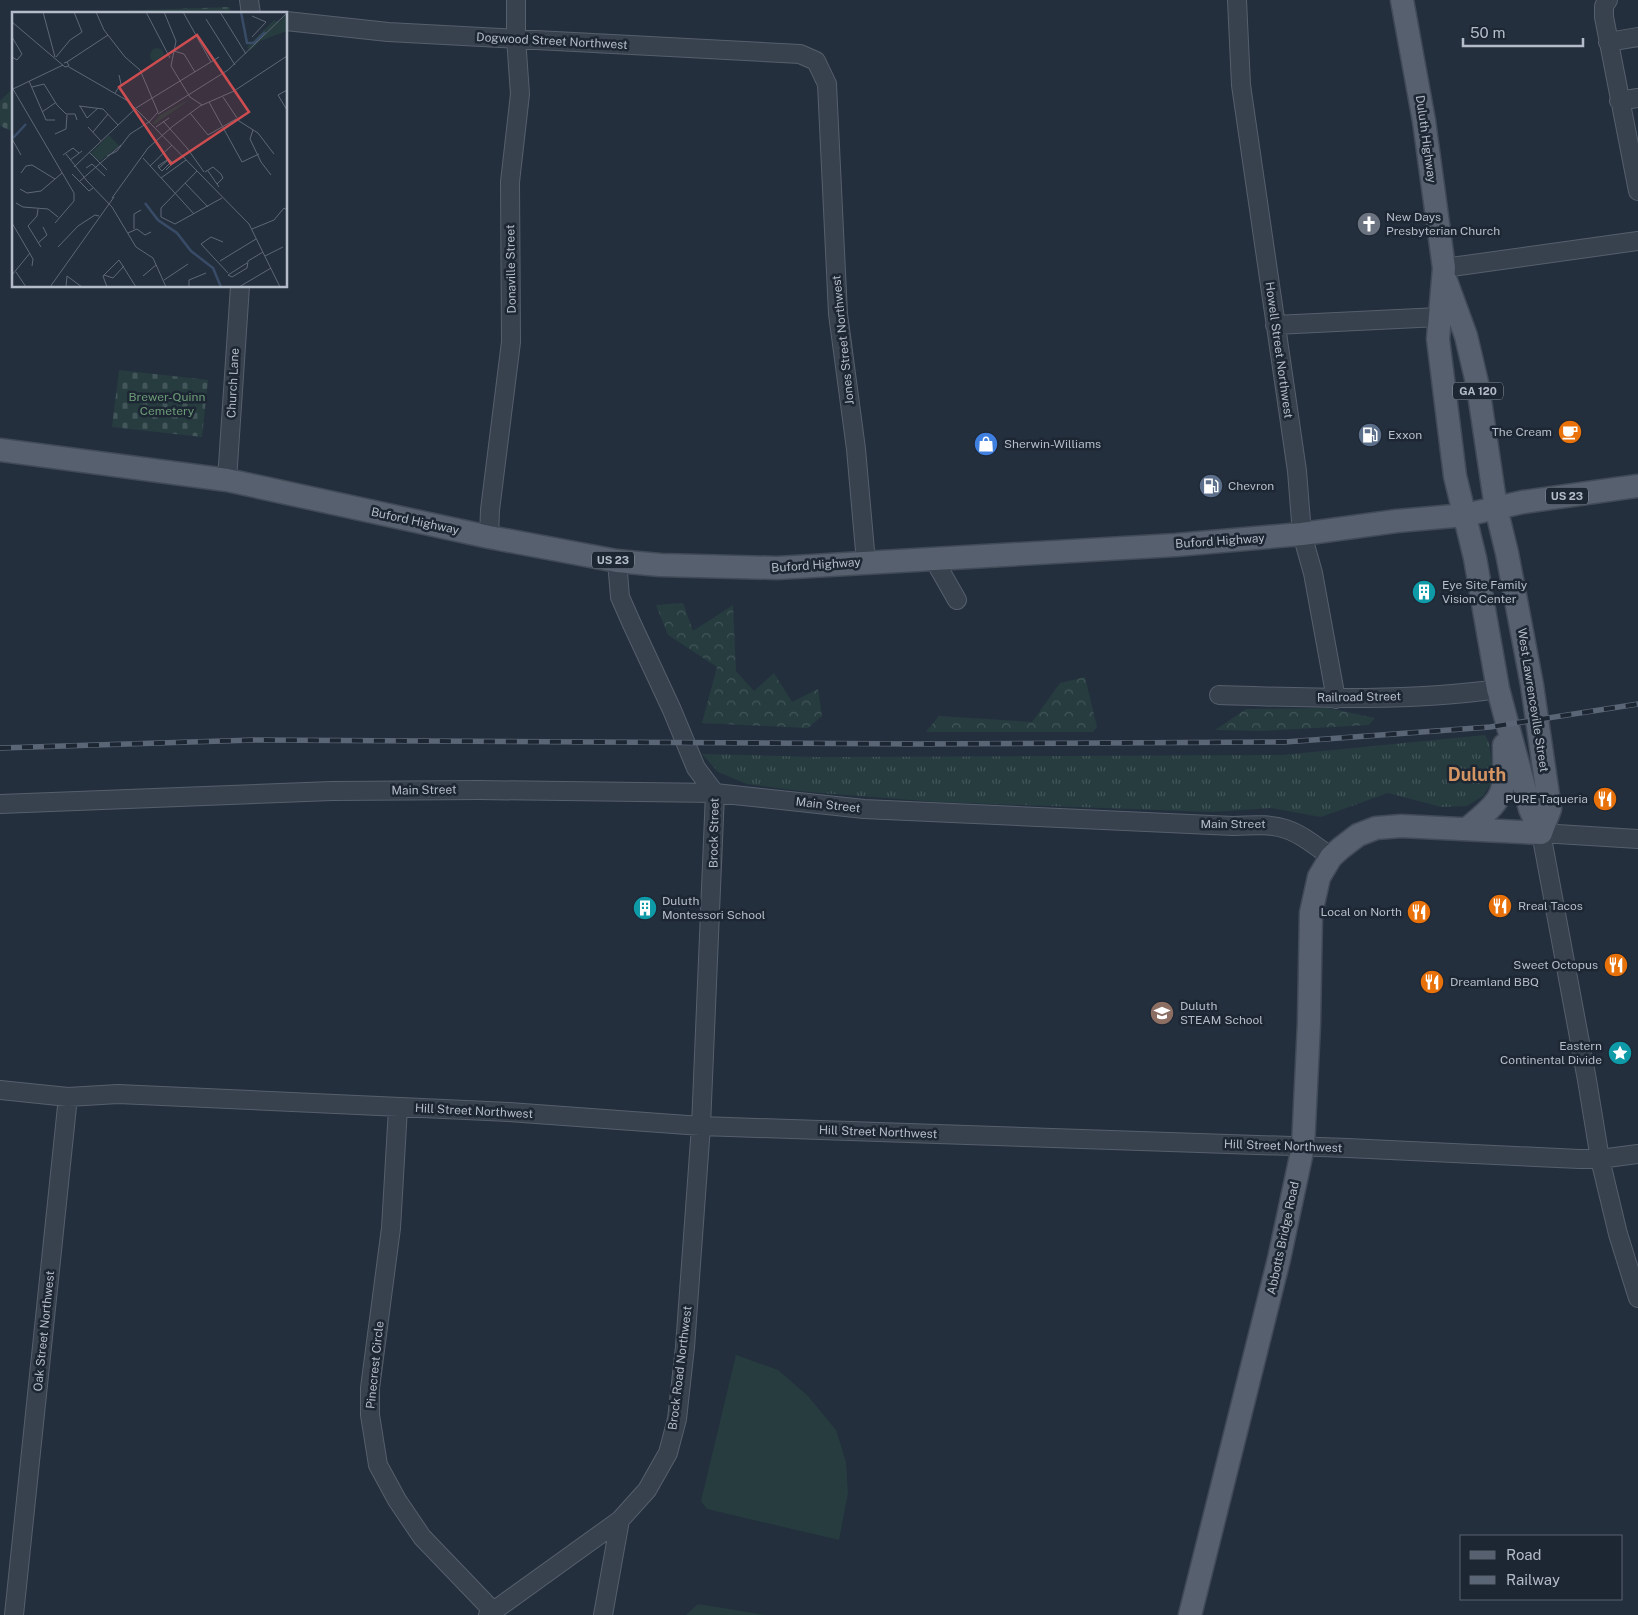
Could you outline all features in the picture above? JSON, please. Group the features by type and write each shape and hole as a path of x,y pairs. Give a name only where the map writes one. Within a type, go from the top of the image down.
{"main road":[{"name":"Duluth Highway","path":"1402,0 1424,121 1444,273 1466,336 1478,387 1496,508"},
{"name":"Duluth Highway","path":"1444,273 1438,339 1455,476 1465,515"},
{"name":"Buford Highway","path":"0,450 227,480 489,538 617,561 660,565 777,568 1225,541 1302,534 1397,521 1465,515 1496,508 1638,486"},
{"name":"West Lawrenceville Street","path":"1496,508 1507,553 1523,637 1550,809 1542,833"},
{"name":"West Lawrenceville Street","path":"1465,515 1498,689 1530,809 1542,833"},
{"path":"1467,829 1490,810 1504,788 1504,735 1507,725"},
{"path":"1332,857 1358,835 1376,828 1401,826 1542,833"},
{"name":"Abbotts Bridge Road","path":"1190,1615 1280,1259 1303,1147 1309,1023 1311,913 1319,877 1332,857"}],"street":[{"name":"Donaville Street","path":"489,538 490,510 512,342 510,182 520,94 516,38 516,0"},
{"name":"Howell Street Northwest","path":"1237,0 1241,85 1297,471 1302,534 1313,573 1336,699"},
{"path":"1608,0 1604,6 1604,17 1638,191"},
{"name":"Dogwood Street Northwest","path":"288,21 388,32 800,54 816,62"},
{"path":"1608,42 1638,37"},
{"name":"Jones Street Northwest","path":"816,62 828,84 838,314 856,450 866,562"},
{"path":"1619,101 1638,98"},
{"path":"1444,273 1638,241"},
{"name":"Church Lane","path":"227,480 240,288"},
{"path":"1275,325 1440,317"},
{"path":"933,558 957,600"},
{"name":"Brock Street","path":"617,561 620,597 672,710 696,768 715,793 701,1126"},
{"name":"Railroad Street","path":"1219,695 1336,699 1417,696 1498,689"},
{"name":"Main Street","path":"0,804 332,791 479,790 715,793 864,809 1233,826 1267,824 1293,831 1332,857"},
{"path":"1542,833 1638,840"},
{"name":"West Lawrenceville Street","path":"1542,833 1600,1159 1618,1234 1638,1298"},
{"path":"0,1090 68,1097"},
{"name":"Hill Street Northwest","path":"68,1097 118,1094 509,1112 701,1126 1600,1159 1638,1154"},
{"name":"Oak Street Northwest","path":"14,1615 68,1097"},
{"name":"Pinecrest Circle","path":"398,1108 392,1228 370,1388 370,1414 378,1465 397,1500 422,1537 491,1613"},
{"name":"Brock Road Northwest","path":"491,1613 620,1520 647,1490 668,1453 677,1418 685,1347 701,1126"},
{"path":"603,1615 620,1520"}],"green space":[{"path":"230,7 230,12 88,12"},
{"path":"12,89 12,131 0,126 0,101"},
{"name":"Brewer-Quinn Cemetery","path":"119,370 208,380 202,437 112,427"},
{"path":"683,603 693,631 733,605 736,671 754,691 774,673 792,702 818,689 822,716 808,728 702,723 717,667 668,635 656,605"},
{"path":"1085,677 1097,727 1093,732 926,732 939,716 1032,722 1060,683"},
{"path":"1328,708 1375,718 1369,725 1263,731 1215,730 1246,709"},
{"path":"1485,735 1489,742 1494,779 1483,796 1467,806 1441,807 1388,793 1321,817 1271,808 1212,812 938,802 808,792 747,784 718,772 702,754 818,757 1282,755"},
{"path":"736,1355 778,1370 808,1396 836,1430 846,1462 848,1493 839,1540 707,1509 701,1501"},
{"path":"698,1604 766,1615 686,1615"}],"railway":[{"path":"0,748 254,740 918,744 1285,742 1490,727 1638,704"}],"place":[{"name":"New Days Presbyterian Church","path":"1369,224"},
{"name":"The Cream","path":"1570,432"},
{"name":"Exxon","path":"1370,435"},
{"name":"Sherwin-Williams","path":"986,444"},
{"name":"Chevron","path":"1211,486"},
{"name":"Eye Site Family Vision Center","path":"1424,592"},
{"name":"PURE Taqueria","path":"1605,799"},
{"name":"Rreal Tacos","path":"1500,906"},
{"name":"Duluth Montessori School","path":"645,908"},
{"name":"Local on North","path":"1419,912"},
{"name":"Sweet Octopus","path":"1616,965"},
{"name":"Dreamland BBQ","path":"1432,982"},
{"name":"Duluth STEAM School","path":"1162,1013"},
{"name":"Eastern Continental Divide","path":"1620,1053"}],"district":[{"name":"Duluth","path":"1477,774"}]}
